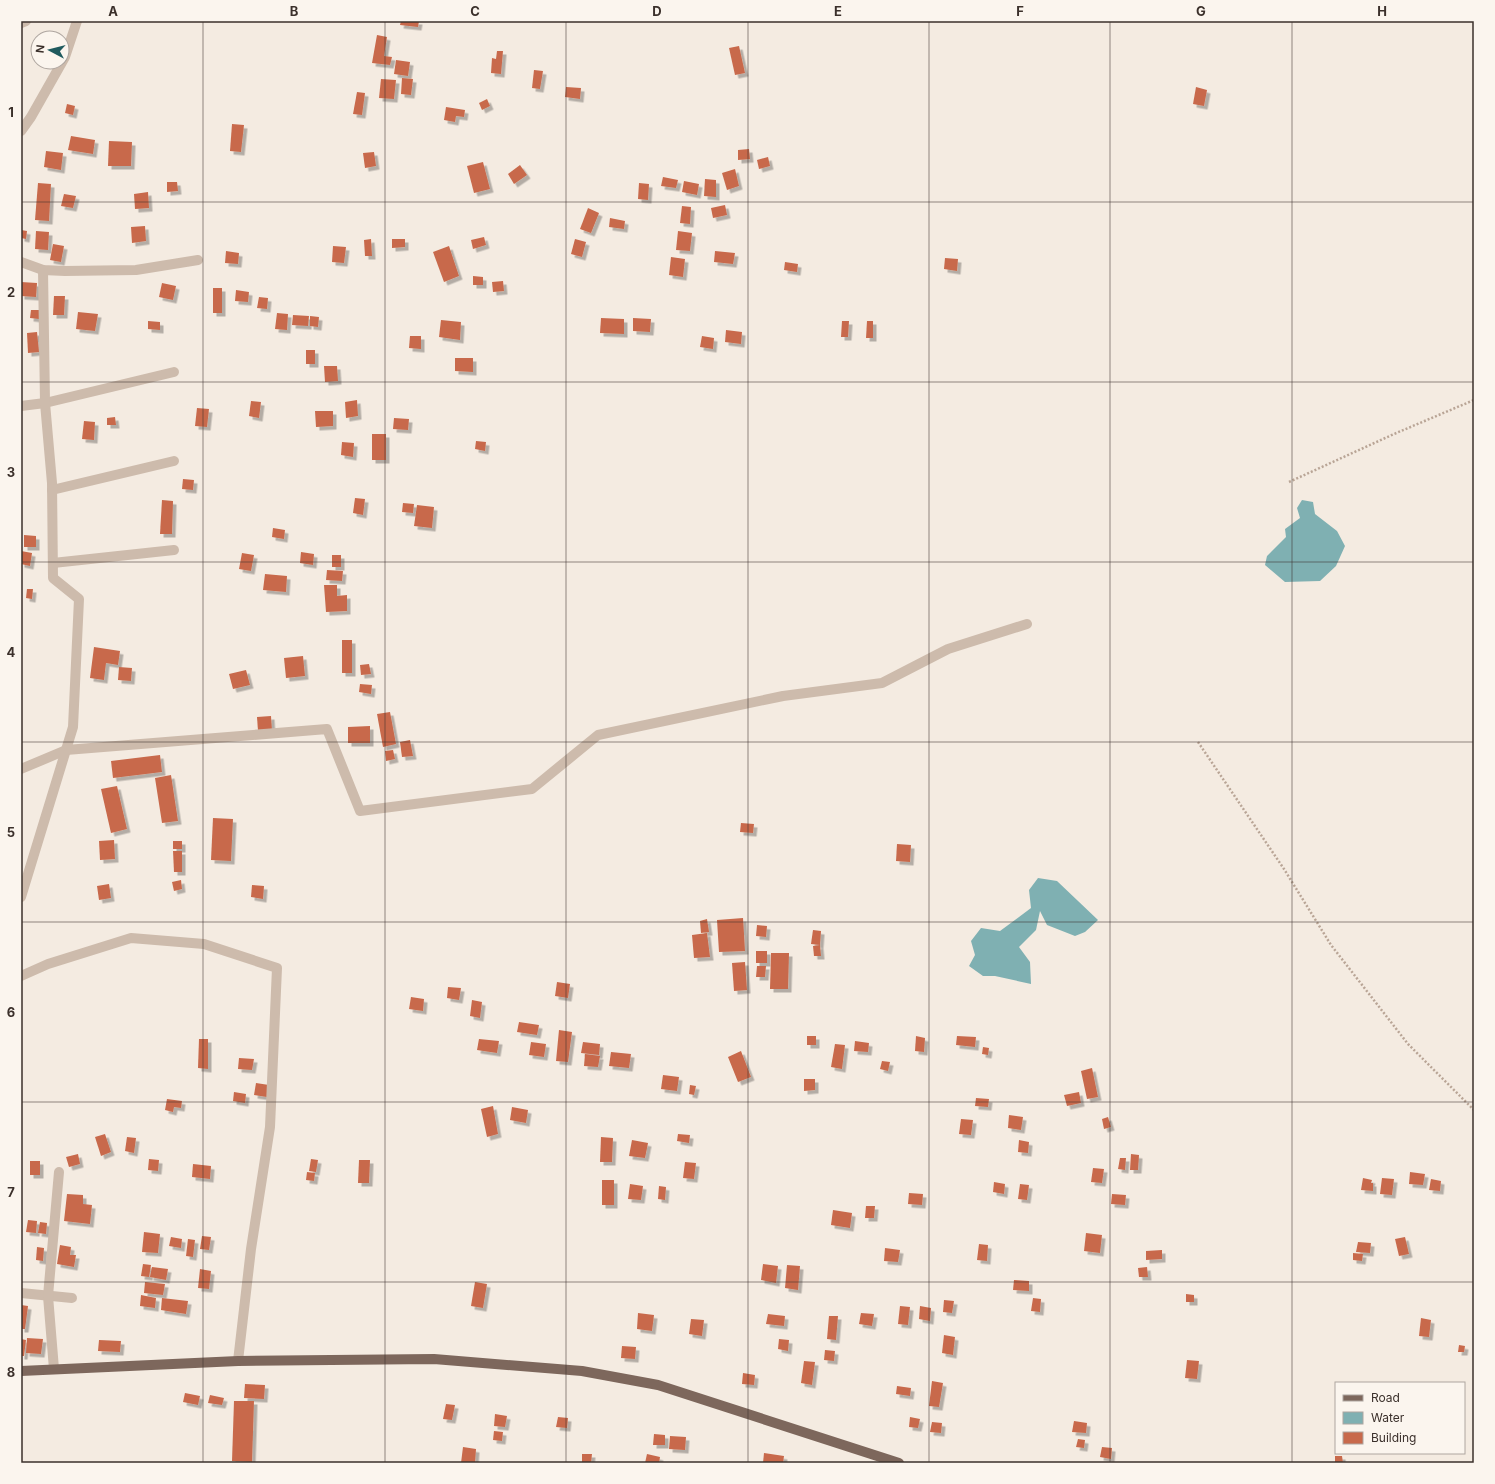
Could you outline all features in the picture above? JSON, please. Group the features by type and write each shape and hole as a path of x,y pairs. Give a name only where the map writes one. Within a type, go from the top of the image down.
{"main road":[{"path":"21,1371 238,1361 434,1359 582,1371 658,1385 899,1463"}],"street":[{"path":"21,23 26,21"},
{"path":"21,131 31,117 65,57 77,21"},
{"path":"21,262 43,270 64,271 136,270 198,260"},
{"path":"21,897 73,727 79,599 53,578 52,490 45,403 43,270"},
{"path":"21,406 45,403 174,372"},
{"path":"52,490 174,461"},
{"path":"53,563 174,550"},
{"path":"21,769 66,750 327,729 360,811 532,789 598,735 783,696 882,683 948,649 1027,624"},
{"path":"21,976 48,964 131,938 204,944 277,968 270,1127 253,1235 238,1361"},
{"path":"54,1369 48,1296 59,1172"},
{"path":"21,1293 72,1298"}],"path":[{"path":"1289,482 1394,434 1474,400"},
{"path":"1198,742 1284,869 1331,945 1408,1044 1474,1110"}],"water":[{"path":"1302,500 1313,502 1315,514 1337,531 1345,546 1336,566 1320,581 1285,582 1265,565 1267,556 1286,537 1285,529 1300,518 1297,508"},
{"path":"1038,878 1057,881 1098,920 1085,932 1075,936 1047,925 1040,911 1036,930 1019,947 1030,962 1031,984 995,976 983,976 969,966 975,955 971,941 981,928 1000,931 1031,908 1029,890"}],"building":[{"path":"401,21 419,21 418,27 400,25"},
{"path":"377,35 387,37 384,56 392,57 390,65 372,63"},
{"path":"739,46 745,73 735,75 729,48"},
{"path":"497,51 503,51 501,74 491,73 492,58 496,59"},
{"path":"396,60 410,62 408,76 394,74"},
{"path":"534,70 543,71 540,89 532,88"},
{"path":"402,78 413,79 411,95 401,94"},
{"path":"381,79 396,80 394,99 379,98"},
{"path":"566,87 581,88 580,99 565,97"},
{"path":"1196,87 1207,90 1204,106 1193,104"},
{"path":"357,92 365,93 362,115 353,114"},
{"path":"487,99 490,106 482,110 479,103"},
{"path":"67,104 75,106 73,115 65,113"},
{"path":"446,107 465,110 464,117 456,116 455,122 444,120"},
{"path":"232,124 244,125 241,152 230,151"},
{"path":"71,136 95,140 93,154 68,150"},
{"path":"109,141 132,142 131,166 108,166"},
{"path":"749,149 750,159 738,160 738,150"},
{"path":"46,151 63,153 61,170 44,167"},
{"path":"374,152 376,166 365,168 363,153"},
{"path":"768,157 770,166 759,169 757,160"},
{"path":"483,162 490,189 474,193 467,166"},
{"path":"520,165 527,175 514,184 508,174"},
{"path":"735,169 739,186 727,190 722,173"},
{"path":"663,177 678,180 676,188 661,186"},
{"path":"705,179 716,180 716,197 704,196"},
{"path":"684,181 699,184 697,195 682,192"},
{"path":"167,182 177,182 178,191 167,192"},
{"path":"38,183 51,184 49,221 35,220"},
{"path":"639,183 649,184 648,200 638,199"},
{"path":"148,192 149,208 135,209 134,194"},
{"path":"64,194 76,196 73,208 61,206"},
{"path":"725,205 727,215 713,218 711,208"},
{"path":"682,206 691,207 690,224 680,223"},
{"path":"588,208 599,213 591,233 580,229"},
{"path":"610,218 625,221 624,229 609,227"},
{"path":"145,226 146,241 132,243 131,227"},
{"path":"21,230 27,231 26,239 21,238"},
{"path":"36,231 49,232 48,250 35,249"},
{"path":"678,231 692,233 690,251 676,250"},
{"path":"484,237 486,245 473,249 471,240"},
{"path":"371,239 372,256 365,256 364,240"},
{"path":"392,239 405,239 405,247 392,248"},
{"path":"575,239 586,242 582,257 571,254"},
{"path":"53,244 64,246 61,262 50,260"},
{"path":"333,246 346,247 344,263 332,262"},
{"path":"449,246 459,276 444,282 433,252"},
{"path":"226,251 239,253 238,264 225,263"},
{"path":"715,251 735,253 733,264 714,262"},
{"path":"671,257 685,259 683,277 669,275"},
{"path":"945,258 958,259 957,271 944,269"},
{"path":"785,262 798,264 797,272 784,270"},
{"path":"473,276 483,277 483,285 473,285"},
{"path":"503,281 504,291 493,292 492,282"},
{"path":"21,282 37,283 36,297 21,296"},
{"path":"162,283 176,286 173,300 159,297"},
{"path":"213,288 222,288 222,313 213,313"},
{"path":"236,290 249,292 248,302 235,301"},
{"path":"54,296 65,296 64,315 53,315"},
{"path":"259,297 268,298 267,309 257,308"},
{"path":"31,310 40,310 39,319 30,318"},
{"path":"78,312 98,314 95,331 76,329"},
{"path":"277,313 288,314 287,330 275,329"},
{"path":"293,315 309,316 308,326 292,325"},
{"path":"310,316 319,317 318,327 310,326"},
{"path":"601,318 624,319 624,334 600,333"},
{"path":"633,318 651,319 650,332 633,331"},
{"path":"441,320 461,322 460,340 439,337"},
{"path":"148,321 160,322 160,330 148,329"},
{"path":"842,321 849,321 848,337 841,337"},
{"path":"867,321 873,321 873,338 866,338"},
{"path":"726,330 742,332 741,344 725,342"},
{"path":"37,332 39,352 28,353 27,333"},
{"path":"410,336 421,336 421,349 409,348"},
{"path":"702,336 714,338 713,349 700,347"},
{"path":"306,350 315,350 315,364 306,364"},
{"path":"455,358 473,358 473,372 455,371"},
{"path":"324,366 337,366 338,381 325,382"},
{"path":"357,400 358,416 346,418 345,402"},
{"path":"251,401 261,402 259,418 249,416"},
{"path":"197,408 209,409 207,427 195,426"},
{"path":"315,411 333,411 333,426 316,427"},
{"path":"115,417 116,425 107,425 107,418"},
{"path":"394,418 409,419 408,430 393,429"},
{"path":"84,421 95,422 94,440 82,439"},
{"path":"372,434 386,434 386,460 372,460"},
{"path":"476,441 486,442 485,451 475,449"},
{"path":"342,442 354,443 353,457 341,455"},
{"path":"183,479 194,480 193,490 182,489"},
{"path":"355,498 365,499 363,515 353,513"},
{"path":"162,500 173,501 172,534 160,534"},
{"path":"403,503 414,504 413,513 402,512"},
{"path":"417,505 434,507 432,528 414,526"},
{"path":"273,528 285,530 284,539 272,537"},
{"path":"24,535 36,536 36,547 24,547"},
{"path":"21,551 32,553 30,566 21,564"},
{"path":"301,552 314,554 313,565 300,563"},
{"path":"242,553 254,555 251,571 239,569"},
{"path":"332,555 341,555 341,567 332,567"},
{"path":"327,570 343,571 342,581 326,580"},
{"path":"265,574 287,576 286,592 263,590"},
{"path":"324,585 337,585 337,596 347,595 347,611 326,612"},
{"path":"27,589 33,589 32,599 26,598"},
{"path":"342,640 352,640 352,673 342,673"},
{"path":"94,647 120,651 118,665 106,663 104,680 90,678"},
{"path":"303,656 305,676 286,678 284,658"},
{"path":"369,664 371,674 361,675 360,665"},
{"path":"119,667 132,668 131,681 118,680"},
{"path":"246,670 250,685 233,689 229,674"},
{"path":"360,684 372,685 371,694 359,692"},
{"path":"390,712 396,744 383,747 377,714"},
{"path":"271,716 272,731 258,731 257,717"},
{"path":"370,726 370,743 348,743 348,727"},
{"path":"410,740 413,756 402,757 400,742"},
{"path":"393,750 395,759 386,761 385,751"},
{"path":"160,755 162,772 113,778 111,761"},
{"path":"171,775 178,821 162,823 155,778"},
{"path":"117,786 127,829 111,833 101,789"},
{"path":"213,818 233,819 231,861 211,860"},
{"path":"741,823 754,824 753,833 740,832"},
{"path":"114,840 115,859 100,860 99,841"},
{"path":"173,841 182,841 182,849 173,849"},
{"path":"897,844 911,845 910,862 896,861"},
{"path":"173,851 182,851 182,872 174,872"},
{"path":"181,880 182,889 174,891 172,882"},
{"path":"109,884 111,898 99,900 97,886"},
{"path":"252,885 264,886 263,899 251,897"},
{"path":"743,918 745,951 719,952 717,920"},
{"path":"707,919 709,932 701,933 700,921"},
{"path":"757,925 767,926 766,937 756,936"},
{"path":"813,930 821,931 820,945 811,944"},
{"path":"707,933 710,957 694,958 692,935"},
{"path":"820,945 821,956 814,956 813,946"},
{"path":"756,951 767,951 767,963 756,963"},
{"path":"771,953 789,953 788,989 770,989"},
{"path":"745,962 747,990 734,991 732,963"},
{"path":"757,966 766,966 765,977 756,977"},
{"path":"557,982 570,984 568,998 555,996"},
{"path":"448,987 461,988 459,1000 447,998"},
{"path":"411,997 424,999 423,1011 409,1009"},
{"path":"472,1000 482,1002 480,1018 470,1016"},
{"path":"519,1022 539,1025 537,1035 517,1032"},
{"path":"559,1030 572,1032 568,1062 556,1061"},
{"path":"807,1036 816,1036 816,1045 807,1045"},
{"path":"916,1036 925,1038 924,1052 915,1051"},
{"path":"957,1036 976,1037 975,1047 956,1045"},
{"path":"199,1039 208,1039 208,1069 198,1068"},
{"path":"479,1039 499,1041 497,1053 477,1050"},
{"path":"855,1041 869,1043 868,1052 854,1051"},
{"path":"531,1042 546,1044 544,1057 529,1055"},
{"path":"583,1042 600,1044 599,1055 581,1053"},
{"path":"835,1044 845,1045 842,1069 831,1067"},
{"path":"983,1047 989,1048 988,1055 982,1054"},
{"path":"741,1051 751,1077 738,1082 728,1057"},
{"path":"611,1052 631,1054 629,1068 609,1066"},
{"path":"585,1054 600,1056 598,1067 584,1066"},
{"path":"239,1058 254,1059 252,1070 238,1069"},
{"path":"882,1061 890,1062 888,1071 880,1069"},
{"path":"1092,1068 1098,1097 1087,1099 1081,1071"},
{"path":"663,1075 679,1077 677,1091 661,1089"},
{"path":"804,1079 815,1079 815,1090 804,1091"},
{"path":"256,1083 269,1085 267,1097 254,1095"},
{"path":"690,1085 696,1086 694,1095 689,1094"},
{"path":"234,1092 246,1094 245,1103 233,1101"},
{"path":"1079,1092 1081,1103 1067,1106 1064,1095"},
{"path":"976,1098 989,1099 988,1107 975,1106"},
{"path":"167,1099 182,1101 181,1108 174,1107 173,1112 165,1110"},
{"path":"493,1106 498,1134 487,1137 481,1109"},
{"path":"512,1107 528,1110 526,1123 510,1120"},
{"path":"1009,1115 1023,1117 1021,1130 1008,1128"},
{"path":"1108,1117 1111,1127 1104,1129 1102,1119"},
{"path":"961,1119 973,1120 971,1135 959,1134"},
{"path":"105,1134 111,1152 101,1156 95,1137"},
{"path":"678,1134 690,1135 689,1143 677,1141"},
{"path":"127,1137 136,1138 134,1153 125,1151"},
{"path":"601,1137 613,1138 612,1162 600,1162"},
{"path":"632,1140 648,1143 645,1158 629,1156"},
{"path":"1019,1140 1029,1142 1028,1153 1018,1152"},
{"path":"78,1154 80,1164 69,1167 66,1157"},
{"path":"1131,1154 1139,1155 1138,1170 1130,1170"},
{"path":"1120,1158 1126,1158 1125,1170 1118,1169"},
{"path":"149,1159 159,1160 158,1171 148,1170"},
{"path":"311,1159 318,1160 316,1172 309,1171"},
{"path":"359,1160 370,1160 369,1183 358,1183"},
{"path":"30,1161 40,1161 40,1175 30,1175"},
{"path":"685,1162 696,1163 694,1179 683,1178"},
{"path":"193,1164 211,1166 210,1179 192,1177"},
{"path":"1093,1168 1104,1169 1102,1183 1091,1182"},
{"path":"307,1172 315,1173 314,1181 306,1180"},
{"path":"1410,1172 1425,1174 1423,1185 1409,1184"},
{"path":"1363,1178 1372,1180 1371,1183 1373,1183 1373,1191 1361,1190"},
{"path":"1382,1178 1394,1179 1392,1195 1380,1194"},
{"path":"1431,1179 1441,1181 1440,1191 1429,1190"},
{"path":"602,1180 614,1180 614,1205 602,1205"},
{"path":"994,1182 1005,1184 1004,1194 993,1192"},
{"path":"630,1184 643,1186 641,1200 628,1199"},
{"path":"1020,1184 1029,1185 1027,1200 1018,1199"},
{"path":"659,1186 666,1187 665,1200 658,1199"},
{"path":"909,1193 923,1194 922,1205 908,1204"},
{"path":"67,1194 83,1195 83,1204 92,1205 90,1224 64,1221"},
{"path":"1112,1194 1126,1195 1125,1205 1111,1204"},
{"path":"866,1206 875,1206 874,1218 865,1218"},
{"path":"833,1210 852,1213 850,1228 831,1225"},
{"path":"28,1220 37,1221 36,1233 26,1232"},
{"path":"40,1222 47,1223 46,1234 38,1233"},
{"path":"144,1232 160,1234 158,1253 142,1252"},
{"path":"1086,1233 1102,1235 1100,1253 1084,1251"},
{"path":"202,1236 211,1237 209,1250 200,1249"},
{"path":"171,1237 182,1239 181,1248 169,1246"},
{"path":"1405,1237 1409,1254 1399,1256 1395,1239"},
{"path":"188,1239 195,1240 193,1257 186,1256"},
{"path":"1358,1242 1371,1243 1370,1253 1356,1252"},
{"path":"979,1244 988,1245 987,1261 977,1260"},
{"path":"60,1245 71,1247 70,1255 76,1255 74,1267 57,1264"},
{"path":"37,1247 44,1248 43,1261 36,1260"},
{"path":"885,1248 900,1250 898,1262 884,1261"},
{"path":"1162,1250 1162,1259 1146,1260 1146,1251"},
{"path":"1353,1253 1363,1254 1362,1261 1353,1260"},
{"path":"143,1264 151,1265 149,1277 141,1276"},
{"path":"763,1264 778,1266 776,1283 761,1280"},
{"path":"787,1265 800,1266 798,1290 785,1288"},
{"path":"152,1267 168,1269 166,1280 150,1277"},
{"path":"1147,1267 1148,1277 1139,1277 1138,1268"},
{"path":"200,1269 211,1271 209,1289 198,1288"},
{"path":"1014,1280 1029,1281 1029,1291 1013,1290"},
{"path":"145,1282 165,1284 163,1295 144,1293"},
{"path":"475,1282 487,1284 483,1308 471,1306"},
{"path":"1186,1294 1194,1295 1194,1302 1186,1302"},
{"path":"141,1295 156,1298 155,1308 140,1306"},
{"path":"162,1298 188,1301 186,1314 161,1310"},
{"path":"1033,1298 1041,1299 1040,1312 1031,1311"},
{"path":"944,1300 954,1301 952,1313 943,1312"},
{"path":"21,1305 28,1306 25,1329 21,1329"},
{"path":"900,1306 910,1307 908,1325 898,1324"},
{"path":"920,1306 931,1308 930,1321 919,1319"},
{"path":"638,1313 654,1315 652,1331 637,1329"},
{"path":"861,1313 874,1314 872,1326 859,1324"},
{"path":"768,1314 785,1316 784,1326 766,1324"},
{"path":"829,1316 838,1316 836,1340 827,1339"},
{"path":"1421,1318 1431,1320 1429,1337 1419,1336"},
{"path":"691,1319 704,1320 702,1336 689,1334"},
{"path":"944,1335 955,1337 953,1355 942,1353"},
{"path":"27,1338 43,1339 41,1354 26,1353"},
{"path":"21,1339 26,1340 24,1356 21,1356"},
{"path":"779,1339 789,1340 788,1351 778,1349"},
{"path":"99,1340 121,1341 120,1352 98,1351"},
{"path":"1459,1345 1465,1346 1464,1352 1458,1352"},
{"path":"622,1346 636,1347 635,1359 621,1358"},
{"path":"825,1350 835,1351 834,1361 824,1360"},
{"path":"1187,1360 1199,1361 1197,1379 1185,1378"},
{"path":"804,1361 815,1362 812,1385 801,1383"},
{"path":"743,1373 755,1375 754,1385 742,1384"},
{"path":"932,1381 943,1383 939,1407 929,1406"},
{"path":"245,1384 265,1385 264,1399 244,1398"},
{"path":"897,1386 911,1388 910,1396 896,1394"},
{"path":"185,1393 200,1396 198,1405 183,1402"},
{"path":"210,1395 224,1398 222,1405 208,1403"},
{"path":"234,1401 254,1401 252,1462 232,1461"},
{"path":"446,1404 455,1405 452,1420 443,1419"},
{"path":"495,1414 507,1416 505,1427 494,1426"},
{"path":"558,1417 568,1418 567,1428 556,1427"},
{"path":"910,1417 920,1419 918,1428 909,1427"},
{"path":"1074,1421 1087,1423 1086,1433 1072,1432"},
{"path":"932,1422 942,1423 941,1433 930,1432"},
{"path":"494,1431 503,1432 502,1441 493,1440"},
{"path":"654,1434 665,1435 665,1445 653,1445"},
{"path":"670,1436 686,1437 685,1450 669,1449"},
{"path":"1078,1439 1085,1440 1084,1448 1076,1447"},
{"path":"463,1447 476,1449 475,1463 461,1463"},
{"path":"1102,1447 1112,1448 1111,1459 1100,1457"},
{"path":"764,1453 784,1456 783,1463 763,1463"},
{"path":"582,1454 592,1454 591,1463 582,1463"},
{"path":"647,1454 660,1457 659,1463 645,1463"},
{"path":"1335,1456 1342,1456 1343,1463 1335,1463"}]}
